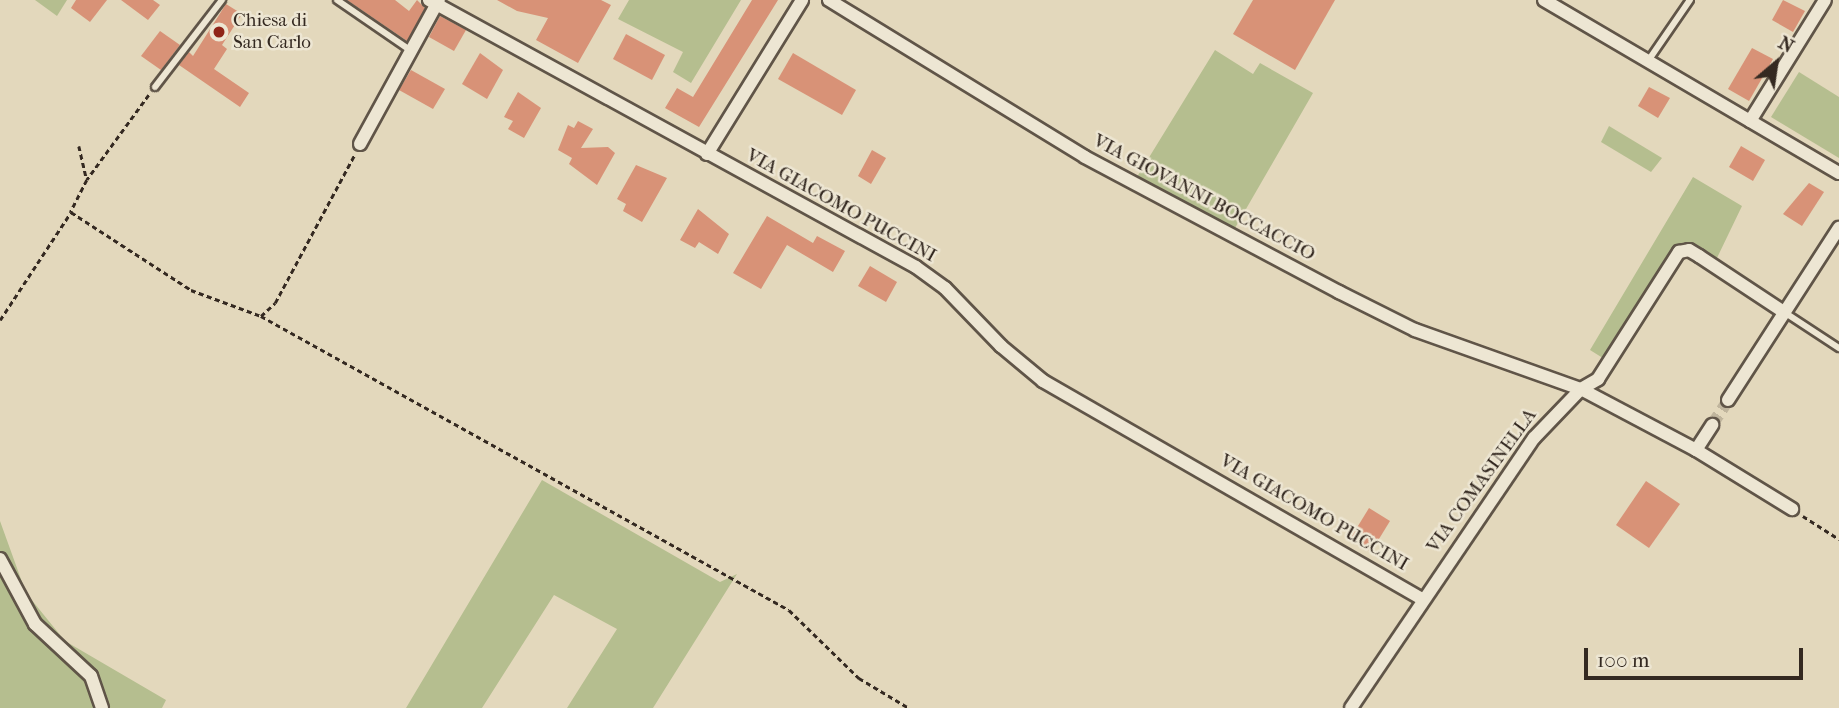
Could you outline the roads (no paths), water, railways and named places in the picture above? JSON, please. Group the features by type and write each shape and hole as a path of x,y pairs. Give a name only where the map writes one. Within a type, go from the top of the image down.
{"street":[{"path":"707,154 802,0"},
{"name":"VIA GIOVANNI BOCCACCIO","path":"829,0 1086,157 1339,292 1415,330 1581,388 1696,450 1792,509"},
{"path":"1544,0 1839,173"},
{"path":"1751,121 1825,0"},
{"path":"360,144 435,1"},
{"name":"VIA GIACOMO PUCCINI","path":"435,1 530,59 916,267 945,288 1001,346 1043,381 1422,599"},
{"path":"1728,400 1839,228"},
{"name":"VIA COMASINELLA","path":"1351,708 1422,599 1534,438 1581,388 1598,379 1683,250 1699,256 1784,312"},
{"path":"1696,450 1712,425"},
{"path":"0,559 35,624 91,676 102,708"}],"lane":[{"path":"155,87 222,0"},
{"path":"337,0 410,50"},
{"path":"1648,61 1690,0"},
{"path":"1784,312 1839,348"}],"tunnel":[{"path":"1712,425 1728,400"}],"place":[{"name":"Chiesa di San Carlo","path":"219,32"}]}
